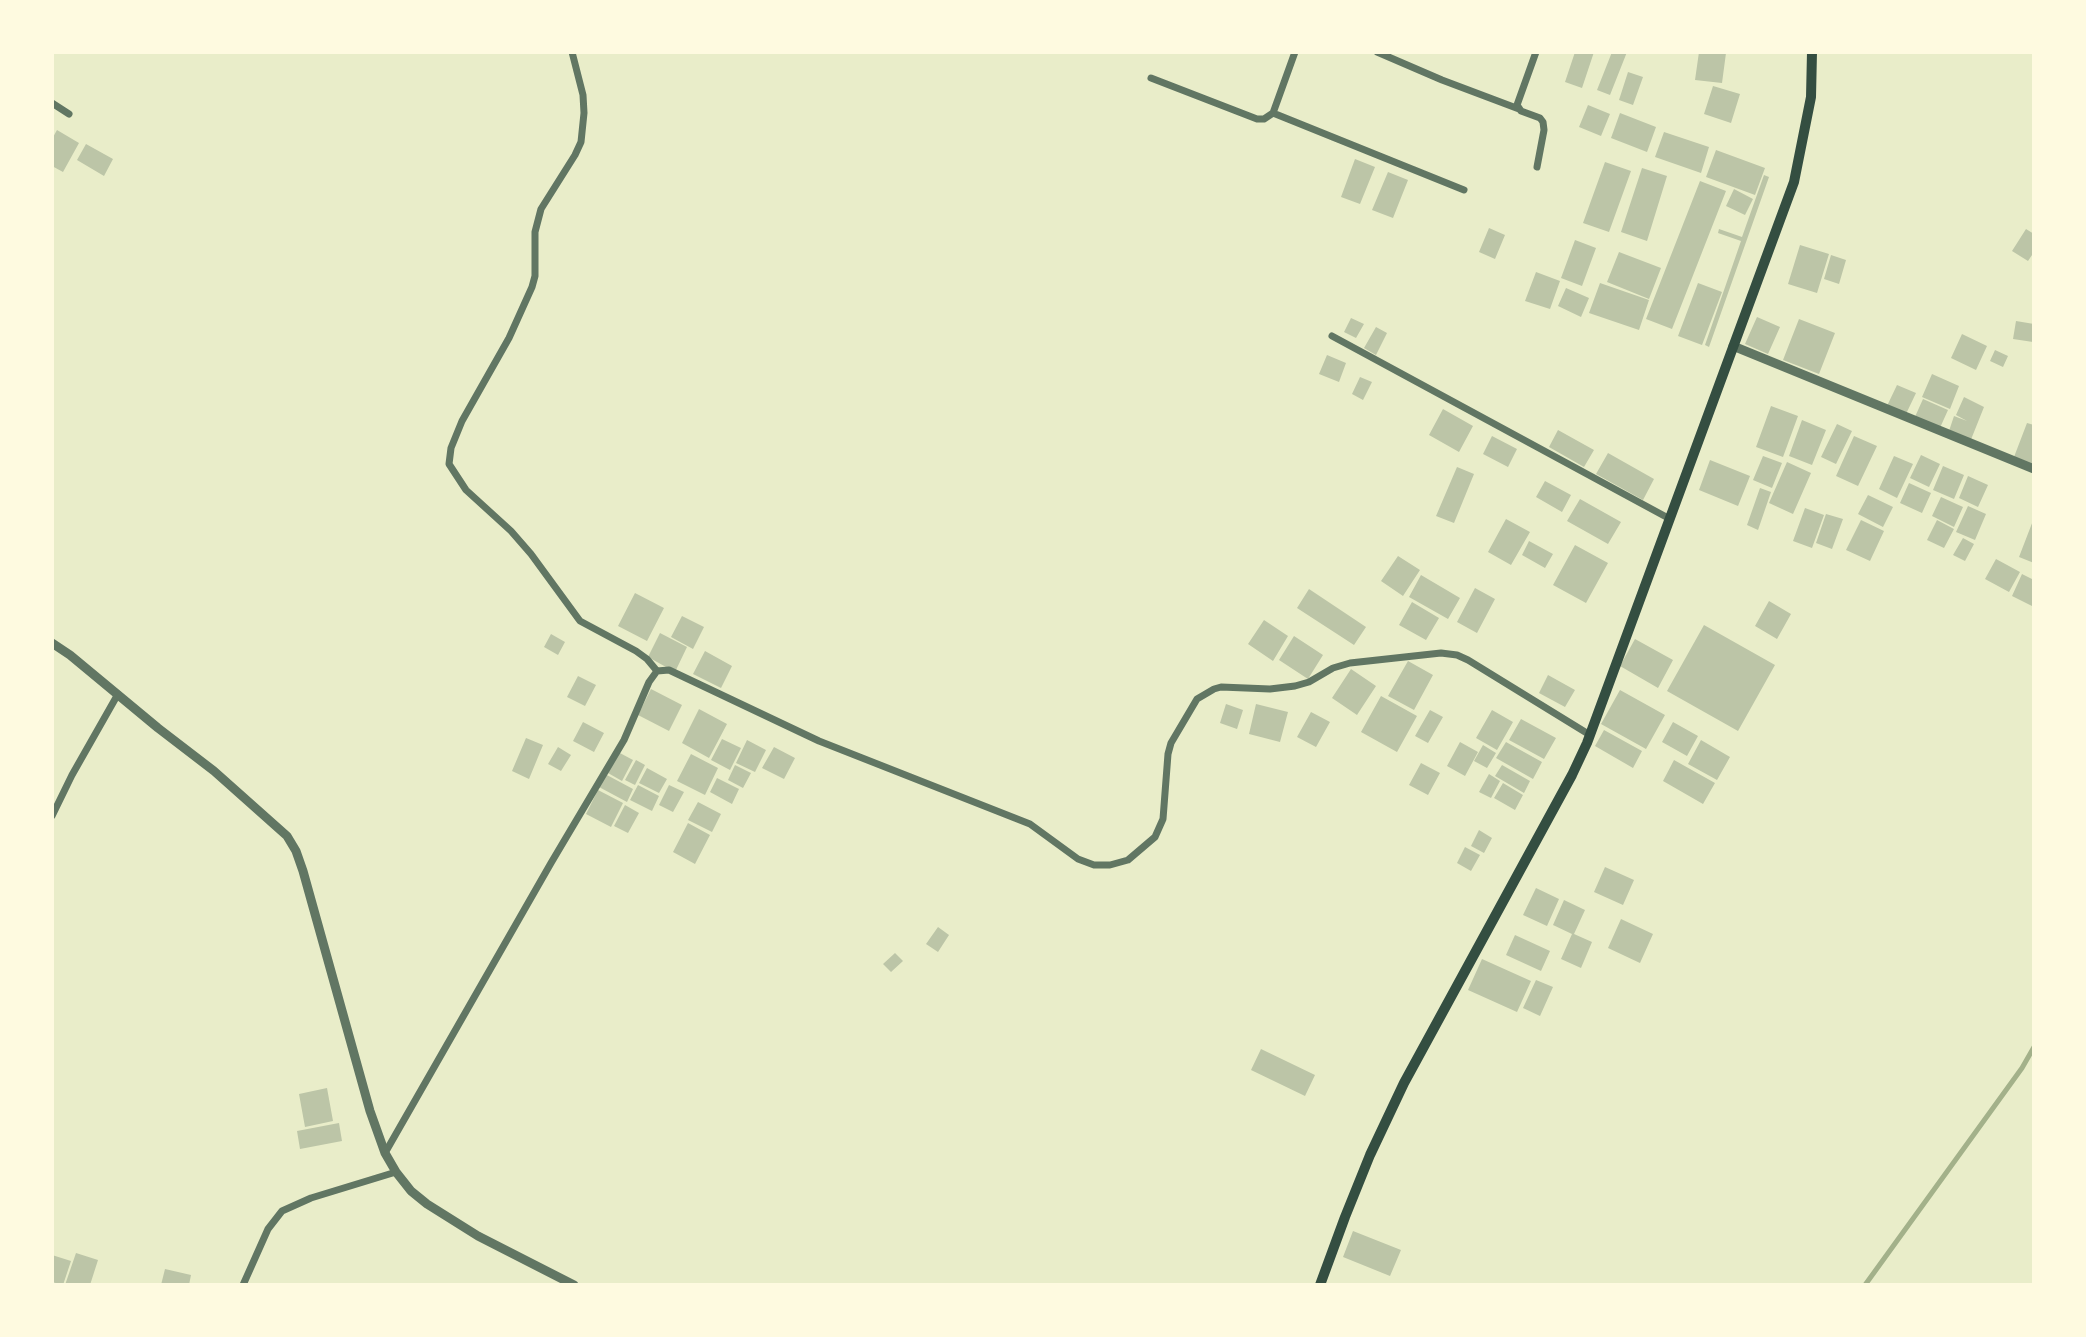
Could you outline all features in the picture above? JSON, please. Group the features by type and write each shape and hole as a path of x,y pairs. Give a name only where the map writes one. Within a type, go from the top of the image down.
{"main road":[{"path":"1320,1285 1370,1155 1404,1083 1572,775 1590,735 1794,182 1811,97 1812,52"}],"street":[{"path":"572,52 583,95 581,142 541,209 535,232 536,264 532,287 509,338 462,421 451,448 449,464 466,490 531,554 580,621 636,651 657,671"},
{"path":"1151,78 1257,119 1267,118 1273,113 1295,52"},
{"path":"1377,52 1540,118 1544,130 1537,167"},
{"path":"1519,109 1519,99 1536,52"},
{"path":"52,103 69,114"},
{"path":"1273,113 1464,190"},
{"path":"1332,336 1670,519"},
{"path":"1733,346 2034,469"},
{"path":"52,643 214,771 287,836 303,871 359,1075 385,1153 411,1191 478,1236 574,1285"},
{"path":"385,1153 624,740 649,682 657,671 669,670 819,741 1030,824 1078,859 1094,865 1128,860 1155,837 1163,819 1171,743 1197,699 1214,689 1295,686 1350,663 1441,653 1457,655 1590,735"},
{"path":"52,816 118,694"},
{"path":"243,1285 268,1229 282,1211 311,1198 396,1172"}],"building":[{"path":"1575,52 1594,52 1582,88 1565,82"},
{"path":"1612,52 1627,52 1610,95 1597,90"},
{"path":"1699,52 1726,53 1722,83 1695,80"},
{"path":"1628,72 1643,77 1633,105 1619,100"},
{"path":"1713,86 1740,94 1731,123 1704,114"},
{"path":"1588,105 1610,114 1601,136 1579,127"},
{"path":"1620,113 1656,127 1647,152 1611,138"},
{"path":"57,130 79,143 63,172 52,166 52,139"},
{"path":"1664,132 1709,147 1701,173 1655,157"},
{"path":"86,144 113,159 104,176 77,160"},
{"path":"1716,150 1765,168 1755,195 1706,177"},
{"path":"1355,159 1375,167 1360,204 1341,197"},
{"path":"1605,162 1631,171 1609,232 1583,223"},
{"path":"1642,168 1667,176 1647,241 1621,232"},
{"path":"1388,172 1408,180 1393,218 1372,210"},
{"path":"1764,175 1769,177 1709,347 1705,345 1741,241 1718,233 1719,229 1742,237"},
{"path":"1700,181 1726,191 1672,329 1646,319"},
{"path":"1734,189 1753,199 1745,215 1726,206"},
{"path":"1489,228 1505,235 1495,259 1479,252"},
{"path":"2026,229 2034,234 2034,252 2028,261 2012,251"},
{"path":"1575,240 1596,248 1582,286 1561,278"},
{"path":"1800,245 1829,254 1817,293 1788,284"},
{"path":"1619,252 1661,268 1649,299 1607,282"},
{"path":"1831,255 1846,260 1839,284 1824,279"},
{"path":"1536,272 1560,281 1550,309 1525,301"},
{"path":"1600,283 1649,300 1639,330 1589,313"},
{"path":"1698,283 1722,292 1702,345 1678,336"},
{"path":"1566,288 1589,298 1581,317 1558,306"},
{"path":"1757,317 1780,327 1768,354 1745,344"},
{"path":"1351,318 1364,324 1356,338 1344,332"},
{"path":"1799,319 1835,333 1819,374 1783,360"},
{"path":"2016,321 2034,324 2033,342 2013,339"},
{"path":"1376,327 1387,333 1376,355 1364,348"},
{"path":"1962,334 1987,346 1976,370 1951,358"},
{"path":"1995,350 2008,356 2003,367 1990,361"},
{"path":"1327,355 1346,363 1339,382 1319,374"},
{"path":"1932,374 1959,386 1950,409 1922,397"},
{"path":"1360,377 1372,382 1363,400 1352,394"},
{"path":"1897,385 1916,393 1906,414 1887,406"},
{"path":"1964,397 1984,407 1970,442 1948,434 1954,416 1967,421 1956,415"},
{"path":"1923,399 1948,410 1939,430 1914,419"},
{"path":"1771,406 1798,416 1783,457 1756,447"},
{"path":"1443,409 1473,426 1459,452 1429,435"},
{"path":"1802,420 1826,430 1812,465 1789,456"},
{"path":"2027,423 2034,425 2034,465 2014,457"},
{"path":"1837,424 1852,431 1836,464 1821,457"},
{"path":"1558,430 1594,450 1584,467 1549,447"},
{"path":"1492,436 1517,449 1508,467 1483,454"},
{"path":"1854,436 1877,446 1858,486 1836,476"},
{"path":"1608,453 1654,479 1643,500 1596,474"},
{"path":"1921,455 1940,464 1929,487 1910,478"},
{"path":"1763,456 1782,463 1772,488 1753,480"},
{"path":"1894,456 1913,464 1897,498 1879,489"},
{"path":"1710,460 1750,476 1738,506 1699,490"},
{"path":"1787,462 1811,473 1793,514 1769,503"},
{"path":"1943,466 1964,475 1954,499 1933,490"},
{"path":"1457,467 1474,474 1454,523 1436,516"},
{"path":"1968,476 1988,485 1978,507 1959,498"},
{"path":"1545,481 1571,495 1562,512 1536,497"},
{"path":"1909,483 1931,493 1922,513 1900,503"},
{"path":"1760,488 1771,492 1758,530 1747,525"},
{"path":"1868,495 1893,507 1883,527 1858,514"},
{"path":"1941,497 1963,507 1954,527 1932,516"},
{"path":"1580,499 1621,522 1608,544 1567,521"},
{"path":"1968,506 1986,514 1975,540 1956,532"},
{"path":"1805,508 1824,515 1812,548 1793,541"},
{"path":"1826,514 1843,519 1832,549 1816,543"},
{"path":"2034,518 2034,563 2019,557"},
{"path":"1506,519 1530,532 1511,565 1488,552"},
{"path":"1861,520 1884,531 1870,561 1846,550"},
{"path":"1937,520 1954,529 1944,548 1927,540"},
{"path":"1963,538 1974,544 1965,561 1953,555"},
{"path":"1529,541 1553,554 1545,568 1522,555"},
{"path":"1575,545 1608,563 1586,603 1553,585"},
{"path":"1398,556 1420,570 1403,596 1381,581"},
{"path":"1996,559 2020,572 2009,592 1985,579"},
{"path":"2022,574 2034,580 2034,607 2012,596"},
{"path":"1421,575 1460,598 1448,619 1409,597"},
{"path":"1475,588 1495,599 1477,633 1457,622"},
{"path":"1309,589 1366,627 1354,645 1297,608"},
{"path":"635,593 664,608 647,641 618,626"},
{"path":"1769,601 1791,614 1777,639 1755,626"},
{"path":"1412,602 1439,618 1426,640 1399,625"},
{"path":"682,616 704,627 693,649 671,637"},
{"path":"1264,620 1288,636 1273,661 1248,644"},
{"path":"1704,625 1775,665 1738,731 1667,691"},
{"path":"660,633 687,647 675,672 648,657"},
{"path":"551,634 565,642 558,655 544,647"},
{"path":"1294,636 1323,655 1308,679 1279,660"},
{"path":"1635,639 1673,660 1658,688 1620,666"},
{"path":"705,651 732,666 721,688 693,674"},
{"path":"1408,661 1433,675 1414,710 1388,696"},
{"path":"1351,669 1376,686 1357,715 1332,698"},
{"path":"1548,675 1575,690 1565,707 1539,693"},
{"path":"578,676 596,685 585,706 567,697"},
{"path":"651,689 682,705 669,731 638,715"},
{"path":"1620,690 1665,715 1646,749 1601,724"},
{"path":"1381,696 1417,716 1397,752 1361,732"},
{"path":"1226,704 1243,710 1237,729 1220,723"},
{"path":"1256,704 1288,712 1280,742 1249,734"},
{"path":"699,709 727,724 709,758 682,743"},
{"path":"1430,710 1443,717 1428,743 1415,736"},
{"path":"1492,710 1513,722 1497,750 1476,738"},
{"path":"1311,712 1330,722 1316,747 1297,737"},
{"path":"1521,719 1556,738 1544,759 1509,740"},
{"path":"583,722 604,733 594,752 573,741"},
{"path":"1673,722 1698,736 1687,756 1662,742"},
{"path":"1604,730 1642,751 1633,768 1595,746"},
{"path":"526,738 543,745 529,779 512,771"},
{"path":"722,739 741,748 730,770 711,760"},
{"path":"747,740 766,750 755,772 736,763"},
{"path":"1701,740 1730,757 1717,780 1688,764"},
{"path":"1460,742 1478,752 1465,776 1447,766"},
{"path":"1506,742 1542,762 1533,779 1496,758"},
{"path":"1483,745 1496,753 1487,768 1474,761"},
{"path":"558,747 571,755 561,771 548,764"},
{"path":"774,747 795,758 784,779 762,768"},
{"path":"618,752 633,760 622,781 608,773"},
{"path":"691,754 718,768 705,795 677,781"},
{"path":"636,760 645,765 635,785 625,780"},
{"path":"1674,760 1715,783 1703,804 1663,781"},
{"path":"1421,763 1440,773 1428,795 1409,785"},
{"path":"735,765 751,773 743,788 728,780"},
{"path":"1502,765 1530,781 1524,793 1495,776"},
{"path":"647,768 667,779 659,793 639,783"},
{"path":"605,774 633,789 627,802 599,787"},
{"path":"1489,774 1500,781 1491,798 1479,792"},
{"path":"717,778 739,789 732,804 710,792"},
{"path":"1503,783 1523,795 1515,810 1494,798"},
{"path":"638,785 659,796 652,811 630,800"},
{"path":"669,785 684,792 673,812 659,805"},
{"path":"598,790 623,803 611,827 586,814"},
{"path":"698,802 721,814 712,832 688,820"},
{"path":"625,805 639,813 628,833 614,826"},
{"path":"688,823 710,835 695,864 673,852"},
{"path":"1479,830 1492,838 1484,853 1471,846"},
{"path":"1465,847 1480,855 1471,871 1457,863"},
{"path":"1605,867 1634,880 1623,905 1594,892"},
{"path":"1536,888 1559,899 1547,926 1523,915"},
{"path":"1564,900 1585,910 1574,934 1592,942 1581,968 1561,959 1572,934 1553,925"},
{"path":"1621,919 1653,934 1640,963 1608,948"},
{"path":"938,927 949,935 938,952 926,944"},
{"path":"1515,935 1550,951 1541,971 1506,955"},
{"path":"895,953 903,961 891,972 883,964"},
{"path":"1482,959 1531,981 1517,1012 1468,990"},
{"path":"1536,980 1553,987 1540,1016 1523,1008"},
{"path":"1261,1049 1315,1075 1305,1096 1251,1070"},
{"path":"327,1088 333,1121 305,1127 299,1094"},
{"path":"339,1123 342,1141 300,1149 297,1131"},
{"path":"1353,1231 1401,1250 1390,1276 1343,1257"},
{"path":"76,1253 98,1260 90,1285 65,1285"},
{"path":"52,1255 71,1261 63,1285 52,1282"},
{"path":"165,1269 191,1275 189,1285 161,1285"}],"waterway":[{"path":"1865,1285 2034,1047"}]}
